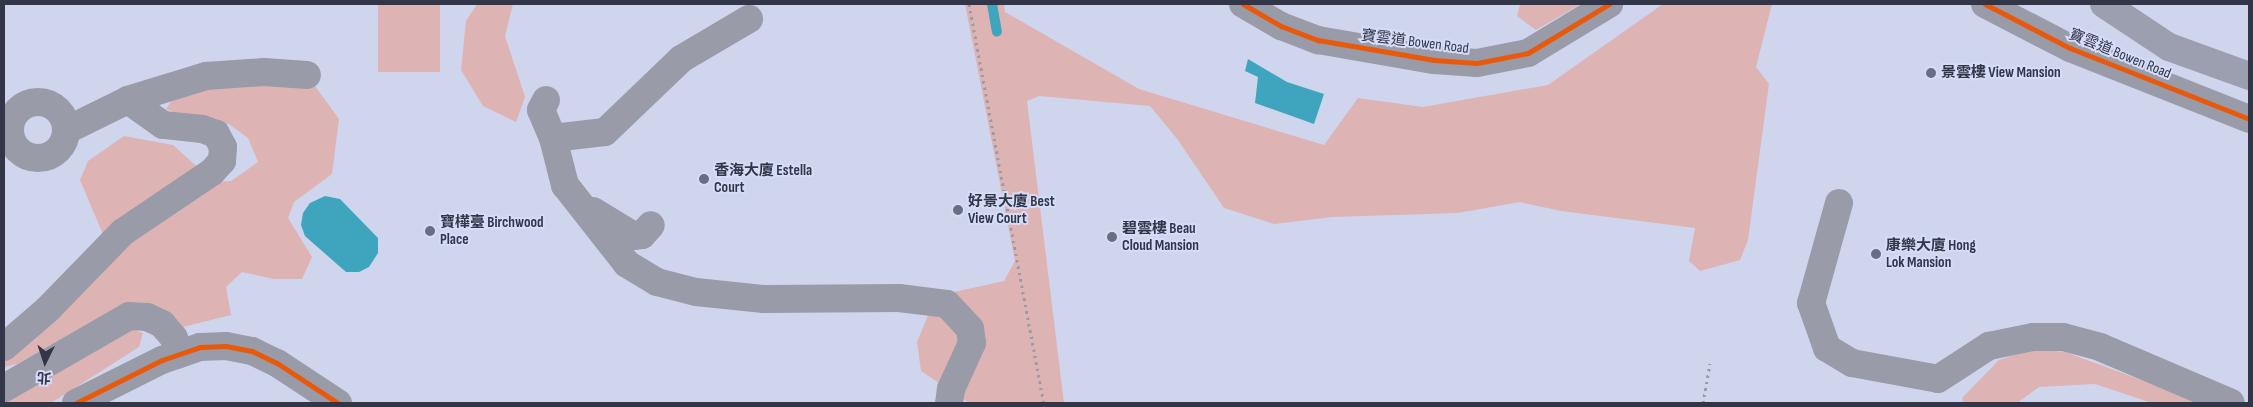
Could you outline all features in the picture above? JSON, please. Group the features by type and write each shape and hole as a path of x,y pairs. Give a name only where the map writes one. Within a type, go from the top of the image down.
{"main road":[{"path":"2104,4 2169,47 2249,76"}],"street":[{"name":"寶雲道 Bowen Road","path":"1243,4 1281,26 1318,40 1434,60 1477,63 1528,53 1609,4"},
{"name":"寶雲道 Bowen Road","path":"1985,4 2070,48 2249,119"},
{"path":"553,138 605,132 681,59 749,18"},
{"path":"66,130 128,100 206,76 264,72 307,76"},
{"path":"4,347 48,309 123,232 212,172 222,161 223,147 216,134 202,129 163,124 128,100"},
{"path":"546,100 540,110 553,138 565,185 627,264 658,282 696,292 764,299 899,298 947,304 970,329 972,343 951,389 949,403"},
{"path":"37,102 46,103 61,113 66,130 60,148 44,158 24,155 16,149 6,132 14,114 28,103 37,102"},
{"path":"579,203 634,236 642,235 652,225"},
{"path":"1839,203 1811,303 1827,348 1852,363 1938,379 1989,346 2025,338 2063,337 2100,347 2231,403"},
{"path":"4,388 129,316 147,316 162,324 174,338 178,355"},
{"path":"76,403 178,355 200,347 226,346 252,351 277,363 338,403"}],"path":[{"path":"969,4 1044,403"},
{"path":"1703,403 1710,364"}],"shaded area":[{"path":"378,4 440,4 440,72 378,72"},
{"path":"477,4 513,4 505,36 525,97 516,122 483,106 461,70 466,21"},
{"path":"965,4 1004,4 1005,12 1139,89 1324,145 1358,98 1423,107 1548,85 1663,4 1772,4 1756,67 1769,84 1748,240 1740,260 1700,271 1689,261 1695,228 1561,211 1520,202 1458,213 1333,217 1274,224 1224,208 1178,140 1150,106 1039,96 1027,101 1064,403 969,403 921,371 917,342 936,296 1004,281 1015,261"},
{"path":"1520,4 1581,4 1536,30 1517,16"},
{"path":"232,84 315,86 339,119 332,174 294,202 288,218 312,257 302,279 274,279 242,272 226,287 231,315 183,327 154,306 125,304 17,364 4,367 7,354 95,281 102,232 80,180 88,161 124,136 173,145 214,182 231,181 258,162 248,138 229,124 188,118 166,109 176,95"},
{"path":"129,328 143,333 139,347 51,403 4,403 4,396"},
{"path":"2033,349 2065,352 2204,403 2152,403 2095,384 2039,387 2017,403 1964,403 1962,398 1999,360"}],"water":[{"path":"1248,59 1287,82 1324,94 1314,124 1255,103 1258,77 1245,71"},
{"path":"325,196 340,199 378,238 378,253 369,267 359,272 346,272 305,236 301,225 303,213 310,203"}],"waterway":[{"path":"992,4 997,32"}],"cycle path":[{"path":"1243,4 1281,26 1318,40 1434,60 1477,63 1528,53 1609,4"},
{"path":"1985,4 2070,48 2249,119"},
{"path":"76,403 162,360 200,347 226,346 252,351 277,363 338,403"}],"place":[{"name":"景雲樓 View Mansion","path":"1931,73"},
{"name":"香海大廈 Estella Court","path":"704,179"},
{"name":"好景大廈 Best View Court","path":"958,210"},
{"name":"寶樺臺 Birchwood Place","path":"430,231"},
{"name":"碧雲樓 Beau Cloud Mansion","path":"1112,237"},
{"name":"康樂大廈 Hong Lok Mansion","path":"1876,254"}]}
